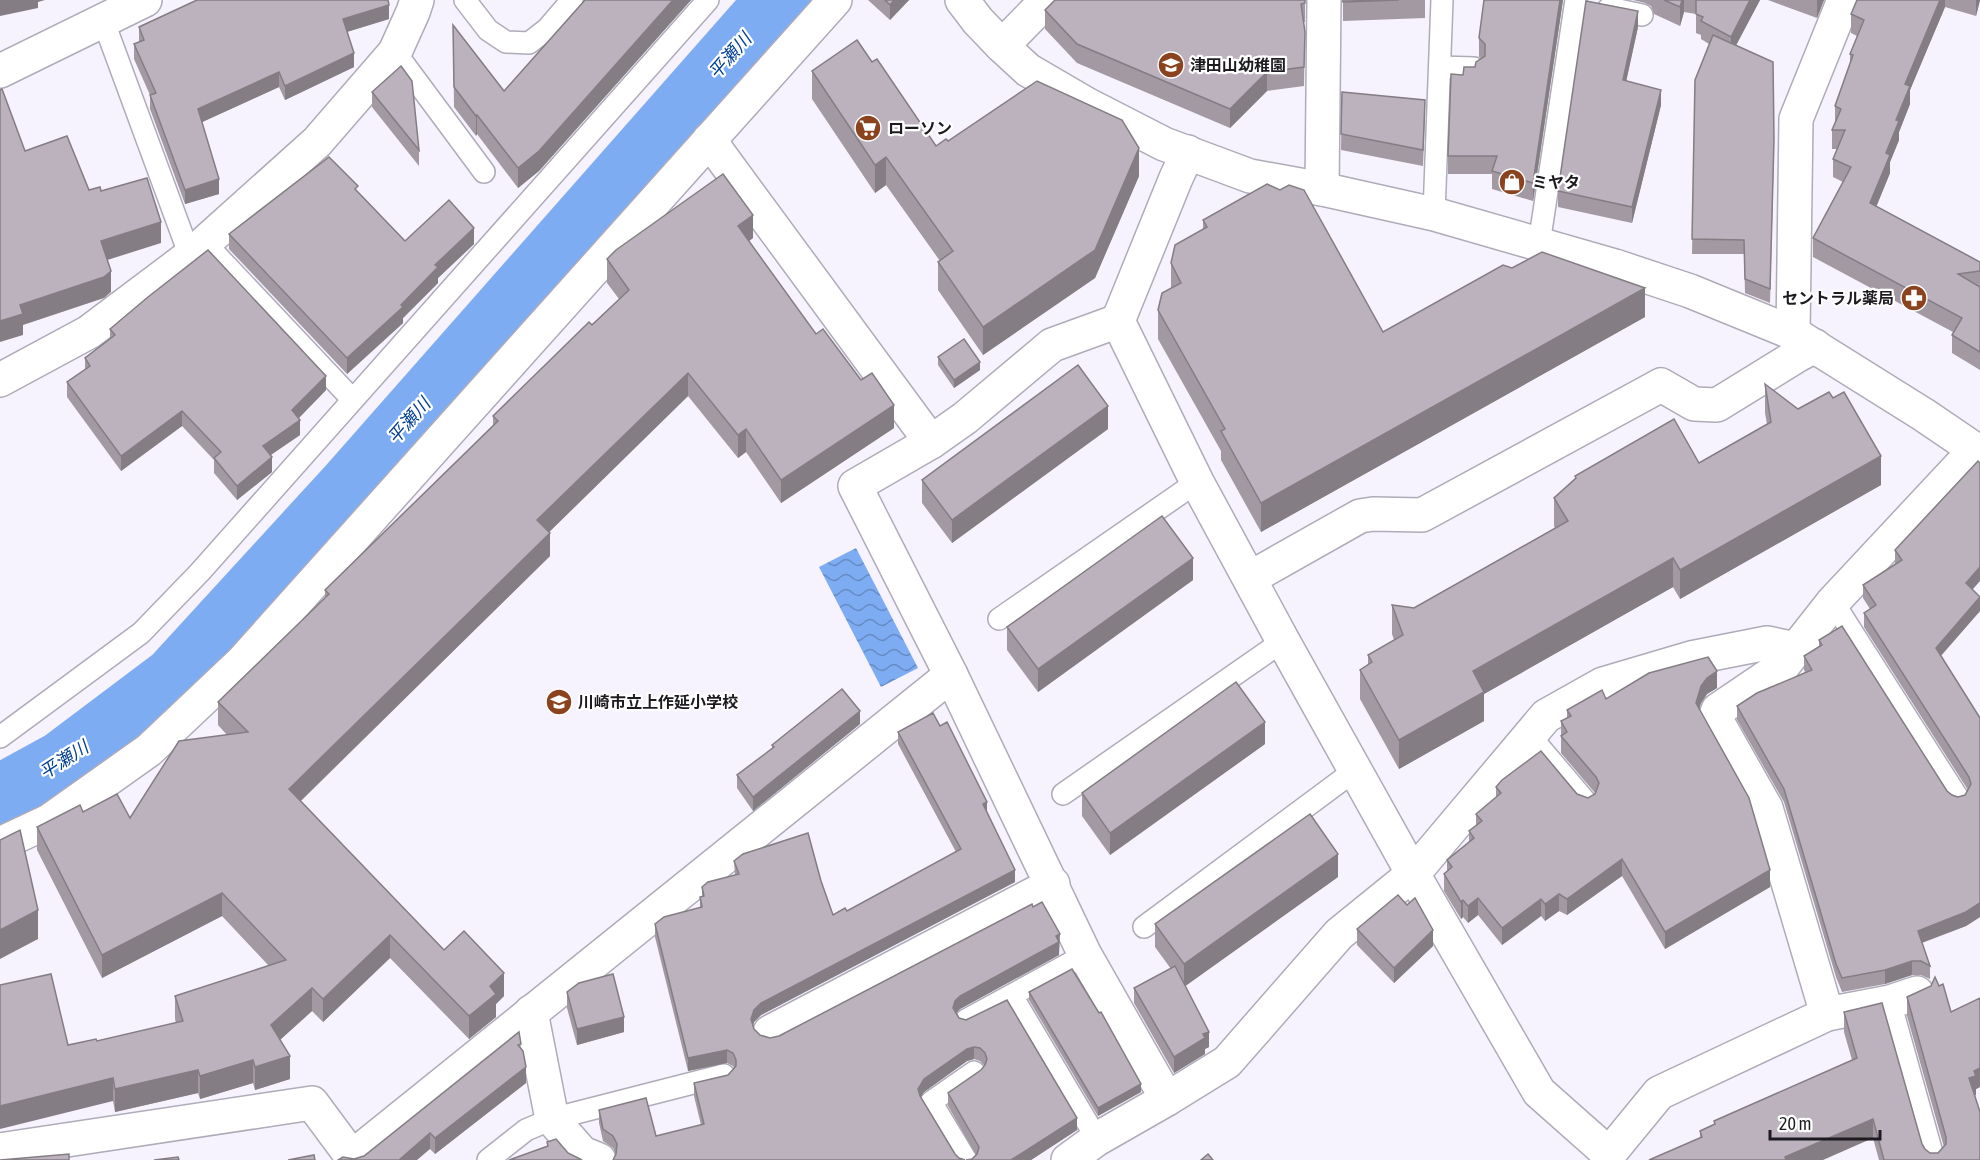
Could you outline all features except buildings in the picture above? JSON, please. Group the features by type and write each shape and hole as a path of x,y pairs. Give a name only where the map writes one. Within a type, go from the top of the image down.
{"street":[{"path":"0,71 145,0"},
{"path":"0,380 88,332 197,249 316,142 394,51 417,0"},
{"path":"0,844 49,821 149,750 242,662 835,0"},
{"path":"962,0 1002,46 1028,70 1088,105 1164,144 1250,176 1322,189 1434,214 1690,291 1804,340 1978,452 1833,602 1783,666 1718,710 1715,717 1766,808 1827,1014"},
{"path":"1002,46 1047,0"},
{"path":"1322,189 1324,0"},
{"path":"1250,578 1360,516 1372,514 1422,515 1661,385 1694,404 1717,405 1798,355 1804,340 1796,119 1844,0"},
{"path":"709,140 931,442"},
{"path":"1167,1099 1085,955 951,675 855,486 931,442 964,418 1052,345 1118,321 1188,152"},
{"path":"1118,321 1197,482 1283,641 1354,771 1539,1092 1608,1157 1659,1093 1827,1014 1903,997"},
{"path":"1068,1160 1097,1139 1227,1062 1340,934 1413,874 1546,716 1603,684 1691,658 1767,643 1796,649"},
{"path":"0,1150 312,1103 352,1157 951,675"},
{"path":"770,1032 1053,884"},
{"path":"531,1012 552,1119 582,1153 600,1160"}],"lane":[{"path":"465,0 489,30 497,36 506,42 529,43 547,29 572,0"},
{"path":"0,737 141,633 200,572 708,0"},
{"path":"1434,214 1442,0"},
{"path":"1539,244 1576,0 1642,15"},
{"path":"103,20 197,249 352,399"},
{"path":"394,51 484,172"},
{"path":"1440,67 1474,68"},
{"path":"999,619 1197,482"},
{"path":"1833,602 1958,798"},
{"path":"1063,794 1283,641"},
{"path":"1530,736 1586,802"},
{"path":"1144,927 1354,771"},
{"path":"966,1020 1085,955"},
{"path":"1012,996 1097,1139"},
{"path":"1903,997 1934,1160"},
{"path":"966,1160 930,1102 974,1072"},
{"path":"488,1160 526,1130 552,1119 724,1075"}],"water":[{"path":"856,548 918,668 881,687 819,567"}],"waterway":[{"name":"平瀬川","path":"0,798 62,764 175,679 350,488 780,0"}],"place":[{"name":"津田山幼稚園","path":"1171,65"},
{"name":"ローソン","path":"868,128"},
{"name":"ミヤタ","path":"1512,182"},
{"name":"セントラル薬局","path":"1914,298"},
{"name":"川崎市立上作延小学校","path":"559,702"}]}
